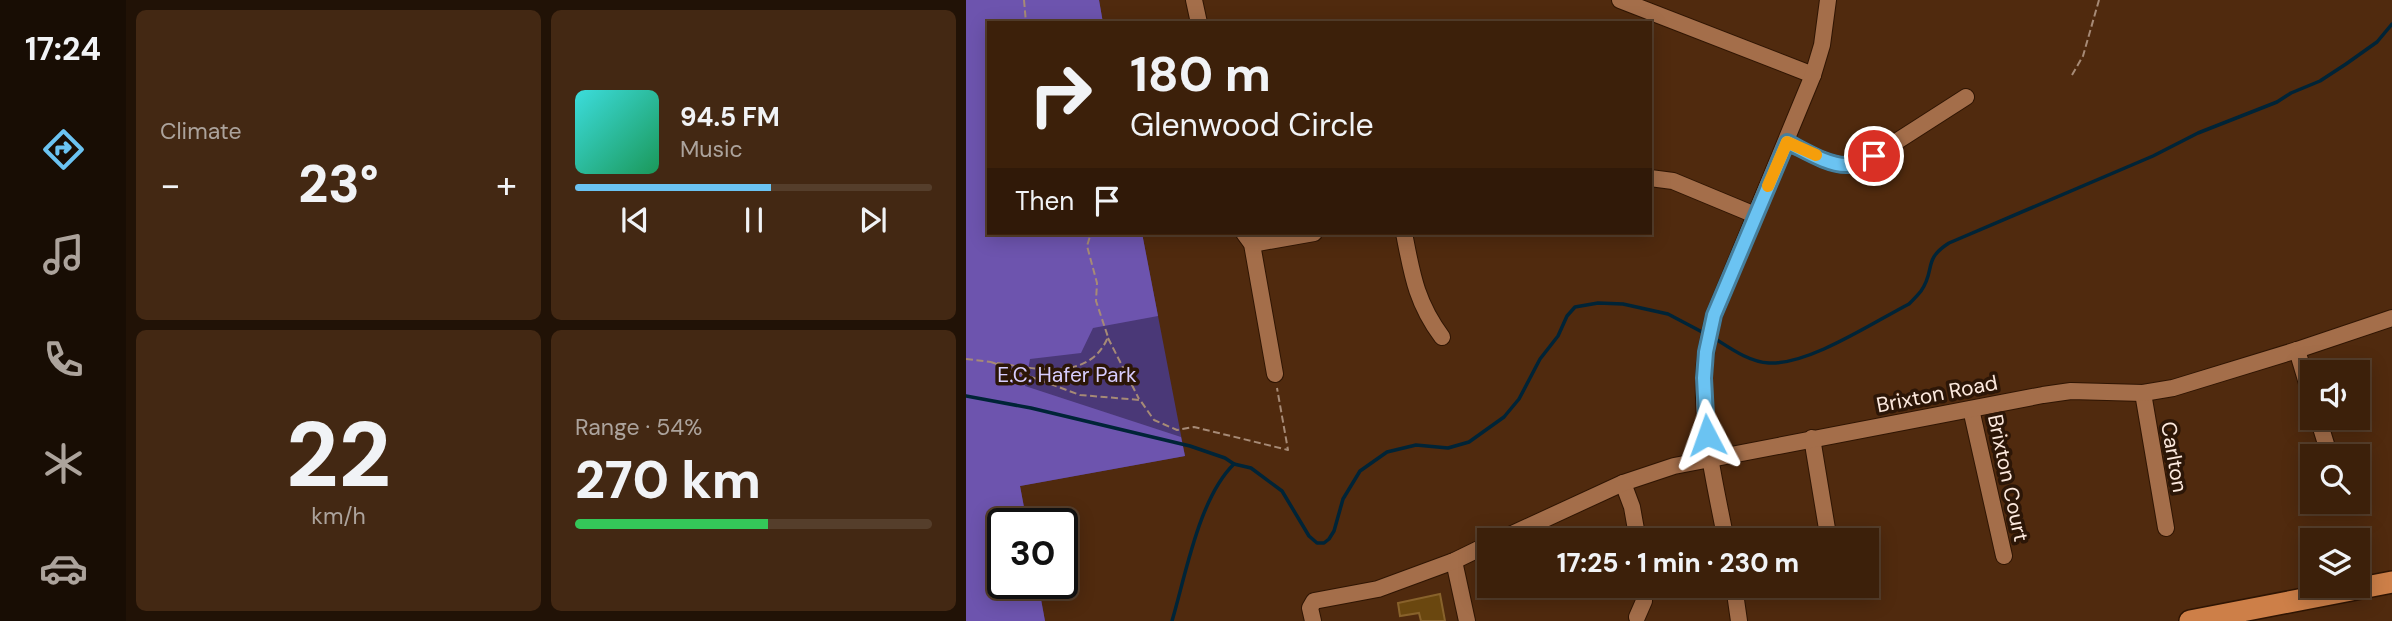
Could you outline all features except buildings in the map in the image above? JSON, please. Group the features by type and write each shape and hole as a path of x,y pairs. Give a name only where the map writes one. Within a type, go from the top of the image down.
{"main road":[{"path":"2197,620 2392,582"}],"street":[{"path":"1195,0 1199,21"},
{"path":"1620,0 1813,75"},
{"path":"1724,528 1709,458 1704,411 1706,352 1714,315 1813,75 1822,45 1828,0"},
{"path":"1787,142 1846,166 1859,163 1966,97"},
{"path":"1652,178 1673,181 1755,215"},
{"path":"1275,373 1248,239 1292,235"},
{"path":"1404,235 1412,276 1421,304 1442,337"},
{"name":"Brixton Road","path":"1525,528 1623,483 1674,466 2071,391 2143,393 2173,388 2392,318"},
{"path":"2297,350 2300,360"},
{"name":"Carlton","path":"2143,393 2166,528"},
{"name":"Brixton Court","path":"1971,409 2004,556"},
{"path":"1812,439 1827,528"},
{"path":"1623,483 1632,507 1636,528"},
{"path":"1313,621 1310,608 1314,601 1378,589 1477,550"},
{"path":"1454,561 1467,621"},
{"path":"1637,617 1644,598"},
{"path":"1736,598 1739,621"}],"path":[{"path":"1024,0 1026,21"},
{"path":"2072,75 2083,56 2099,0"},
{"path":"1090,235 1087,246 1097,283 1096,301 1108,337 1140,400 1154,420 1177,430 1194,428 1288,450 1275,373"},
{"path":"966,359 1060,370 1096,355 1104,347 1108,337"},
{"path":"991,362 1080,395 1140,400"}],"green space":[{"name":"E.C. Hafer Park","path":"966,0 1099,0 1103,21 987,21 987,235 1142,235 1185,456 1020,486 1024,508 987,508 987,599 1041,599 1045,621 966,621"}],"shaded area":[{"name":"E.C. Hafer Park","path":"966,0 1099,0 1103,21 987,21 987,235 1142,235 1158,316 1093,328 1081,353 1030,359 1025,386 1181,437 1185,456 1020,486 1024,508 987,508 987,599 1041,599 1045,621 966,621"}],"waterway":[{"path":"1714,338 1747,357 1769,363 1785,362 1821,350 1909,304 1925,284 1935,255 1949,243 2320,81 2377,42 2392,24"},
{"path":"966,396 1031,408 1190,446 1251,468 1282,491 1309,536 1317,543 1324,543 1334,531 1343,499 1360,471 1387,452 1416,445 1448,448 1469,442 1504,417 1519,399 1540,359 1575,307 1598,303 1623,304 1668,314 1704,333"},
{"path":"1172,621 1203,516 1222,479 1234,464"}],"slow traffic":[{"path":"1768,186 1787,142 1816,155"}],"route":[{"path":"1707,435 1704,378 1706,352 1714,315 1787,142 1846,166 1874,156"}]}
